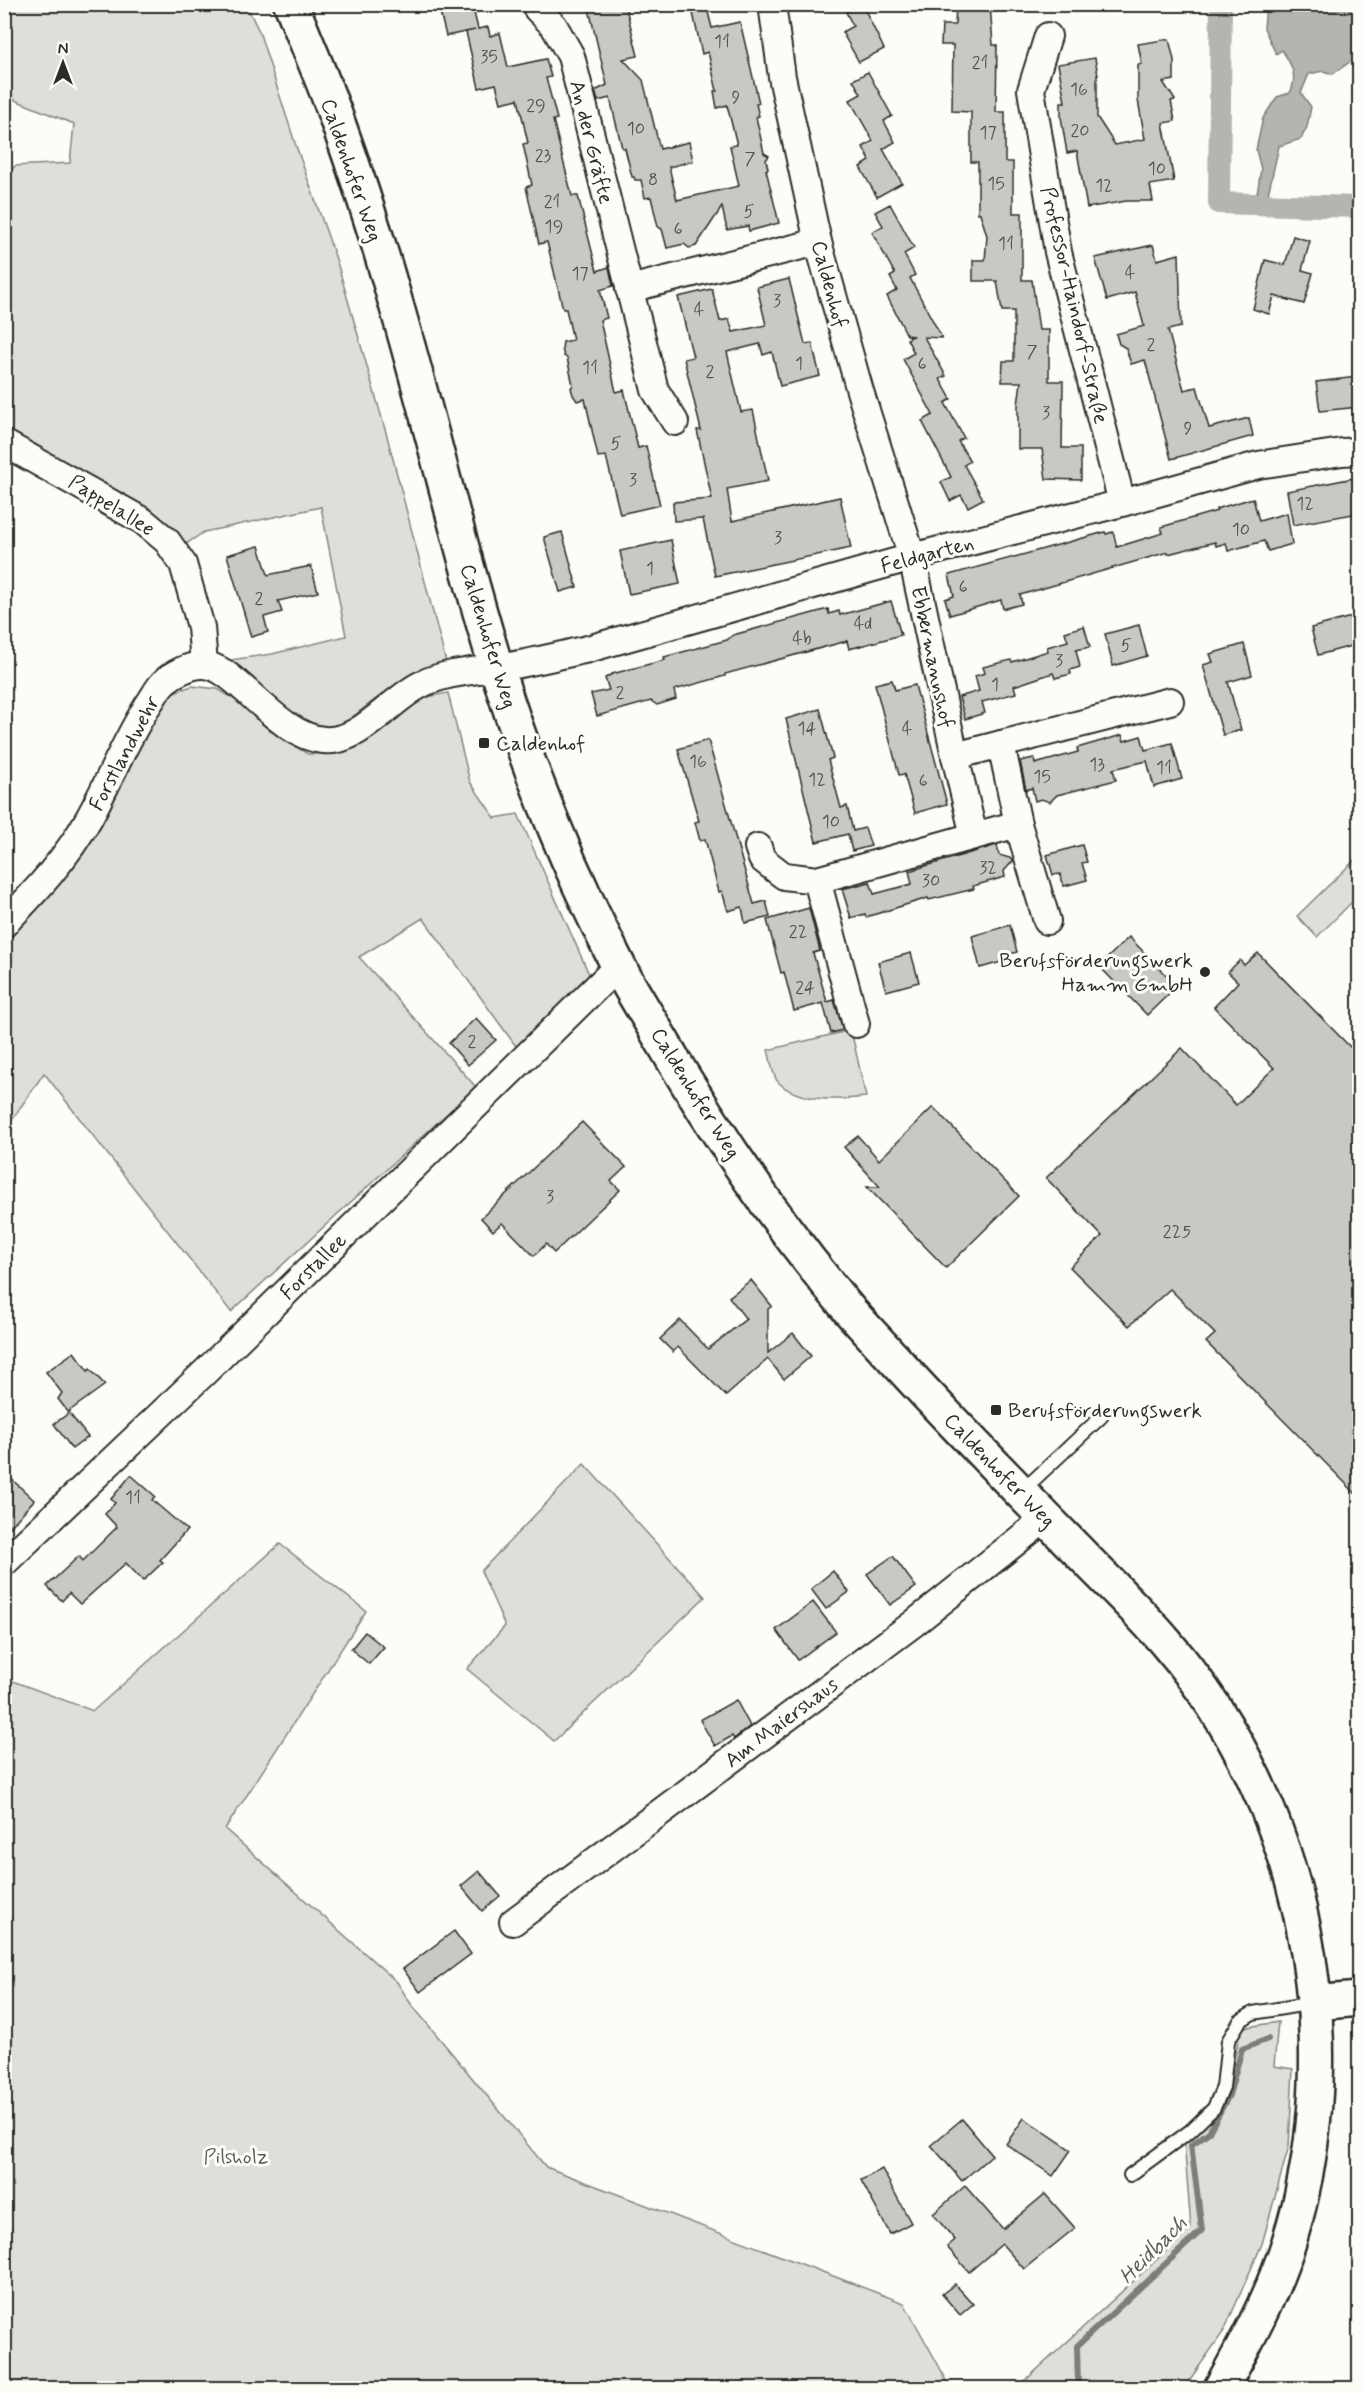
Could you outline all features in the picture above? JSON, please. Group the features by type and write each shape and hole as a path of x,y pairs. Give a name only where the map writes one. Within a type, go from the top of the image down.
{"main road":[{"name":"Caldenhofer Weg","path":"291,4 336,116 397,307 469,576 522,743 560,841 618,966 698,1104 770,1207 850,1311 1020,1493 1169,1646 1203,1690 1233,1737 1258,1786 1287,1862 1298,1902 1302,2004 1317,2060 1312,2144 1288,2246 1255,2327 1221,2388"},
{"path":"1302,2004 1359,1999"}],"street":[{"name":"An der Gräfte","path":"535,4 554,26 571,56 655,390 675,422"},
{"name":"Caldenhof","path":"772,4 782,77 818,242 860,391 912,557"},
{"name":"Professor-Haindorf-Straße","path":"1048,36 1031,90 1058,252 1122,503"},
{"path":"629,289 818,242"},
{"name":"Pappelallee","path":"4,443 143,520 167,541 183,564 201,627 204,664"},
{"name":"Feldgarten","path":"497,668 536,662 669,627 912,557 1258,465 1359,451"},
{"name":"Ebbermannshof","path":"912,557 974,836"},
{"path":"204,664 221,671 292,730 326,741 345,737 366,726 399,697 423,684 465,671 497,668"},
{"name":"Forstlandwehr","path":"4,924 53,873 77,837 88,820 141,715 162,683 182,670 204,664"},
{"name":"Ebbermannshof","path":"955,756 1170,702"},
{"path":"1001,744 1018,824 1047,921"},
{"path":"758,847 762,859 784,876 817,880 1018,824"},
{"path":"817,880 856,1024"},
{"name":"Forstallee","path":"4,1563 205,1372 618,966"},
{"name":"Am Maiershaus","path":"513,1922 913,1624 1046,1518"}],"lane":[{"path":"1020,1493 1101,1417"},
{"path":"1130,2175 1190,2131 1214,2108 1223,2087 1228,2041 1240,2021 1253,2013 1302,2004"}],"green space":[{"path":"5,5 246,5 259,31 337,262 387,436 446,662 403,681 339,728 312,727 295,720 224,661 272,654 346,636 321,507 204,532 186,544 163,523 5,438 4,177 15,166 70,163 74,124 5,96"},
{"path":"192,686 218,689 244,705 280,738 308,754 331,754 373,732 411,700 448,693 470,782 495,818 518,814 600,999 518,1049 423,918 359,957 476,1087 231,1312 44,1073 5,1130 5,927 165,695"},
{"path":"1359,856 1359,895 1317,937 1297,916"},
{"path":"851,1030 866,1097 832,1099 808,1097 787,1089 778,1082 768,1050"},
{"path":"584,1464 705,1597 554,1741 467,1669 505,1626 481,1571"},
{"name":"Pilsholz","path":"280,1544 366,1611 225,1829 397,1982 411,2004 546,2167 904,2303 951,2388 5,2388 5,1678 93,1711"},
{"path":"1278,2022 1274,2066 1293,2069 1289,2146 1262,2244 1224,2331 1184,2388 1017,2388 1191,2228 1184,2141 1210,2122 1226,2098 1241,2028"}],"shaded area":[{"path":"1266,5 1359,5 1359,55 1333,74 1323,71 1309,74 1301,93 1311,107 1307,127 1301,139 1279,146 1266,203 1250,203 1257,194 1261,169 1256,150 1263,118 1277,97 1290,93 1294,81 1289,61 1282,50 1276,54 1264,28"}],"building":[{"path":"438,4 472,4 478,29 488,27 490,36 500,33 508,67 546,59 551,77 546,78 557,119 553,120 572,196 578,196 597,271 609,267 613,286 600,290 607,318 600,320 616,392 624,390 638,448 646,446 660,505 620,514 606,456 598,457 585,399 577,401 571,388 573,385 567,358 562,349 563,342 573,340 547,242 539,244 526,187 532,185 523,144 528,143 518,99 501,103 496,84 479,88 466,32 475,30 446,36"},
{"path":"609,4 625,4 638,56 623,59 643,80 660,149 689,142 693,161 669,167 677,200 739,186 730,146 737,145 727,105 717,108 714,91 717,91 708,52 702,54 691,4 706,4 712,28 740,22 759,103 756,104 759,116 756,117 764,153 769,156 766,160 768,169 766,170 779,223 749,231 748,226 727,230 722,207 696,246 689,248 684,244 667,248 662,229 658,227 651,197 645,198 641,180 635,180 632,177 625,148 622,148 610,98 598,101 595,91 607,85 589,9"},
{"path":"862,4 884,49 859,62 842,32 853,26 846,12"},
{"path":"956,4 990,4 993,45 997,45 996,112 1005,112 1005,162 1013,162 1013,213 1022,213 1022,280 1032,280 1039,330 1049,330 1049,381 1063,381 1062,448 1081,448 1081,480 1046,479 1042,449 1018,449 1018,405 1021,382 1002,382 1003,361 1014,361 1014,311 1002,311 997,281 973,281 973,260 985,260 987,236 980,213 978,213 978,162 971,162 971,112 952,111 953,45 941,45 942,25 955,25"},
{"path":"1169,39 1174,60 1174,80 1163,82 1175,100 1171,101 1175,121 1163,123 1174,181 1150,185 1153,201 1126,201 1087,208 1077,151 1067,153 1061,117 1061,102 1065,102 1058,64 1095,58 1098,75 1097,117 1115,145 1145,139 1138,100 1138,65 1142,64 1138,44"},
{"path":"868,72 892,116 884,121 895,142 883,149 902,183 877,197 860,167 870,161 863,147 873,141 850,100 861,94 853,80"},
{"path":"890,204 914,248 904,254 915,275 910,278 942,338 924,337 946,376 940,379 951,399 945,403 964,438 958,441 970,461 964,465 983,499 968,507 961,495 950,501 941,482 951,477 922,421 933,415 903,359 914,353 907,339 913,336 907,335 887,296 897,290 890,277 895,274 872,232 883,226 875,212"},
{"path":"1293,236 1310,241 1302,270 1313,273 1304,304 1274,296 1269,314 1253,309 1265,260 1285,265"},
{"path":"1153,245 1157,260 1179,254 1181,327 1168,330 1184,390 1197,387 1209,428 1249,418 1253,436 1171,459 1145,360 1131,364 1126,348 1119,344 1116,334 1144,326 1135,292 1107,300 1095,258"},
{"path":"789,279 805,344 812,343 820,376 780,386 772,352 763,355 760,344 727,352 741,412 753,410 768,481 727,489 732,521 840,497 851,548 715,576 703,519 674,521 673,502 712,499 697,430 701,430 684,359 693,357 678,297 712,289 720,321 729,319 733,332 766,325 757,287"},
{"path":"1357,377 1359,407 1320,411 1316,382"},
{"path":"1354,478 1359,513 1293,525 1287,491"},
{"path":"1253,498 1259,521 1287,513 1292,544 1268,551 1264,541 1228,551 1226,543 1216,546 1215,542 1168,554 1168,552 1020,595 1022,604 1003,609 1001,600 950,615 945,599 954,596 949,575 1105,532 1106,534 1113,532 1117,547 1163,533 1161,527"},
{"path":"562,532 577,587 560,592 544,537"},
{"path":"671,540 680,584 629,594 620,551"},
{"path":"259,546 268,575 311,566 318,592 278,601 282,612 264,617 268,632 251,637 227,555"},
{"path":"891,601 901,635 849,649 847,641 674,690 676,699 657,705 651,701 597,716 591,694 609,690 605,678 612,674 665,660 664,657 727,640 733,635 828,609 829,614 839,611 840,615"},
{"path":"1351,617 1352,621 1355,620 1359,644 1318,655 1311,628"},
{"path":"1139,625 1147,656 1113,666 1105,634"},
{"path":"1084,626 1090,647 1076,650 1080,667 1070,670 1071,674 1055,678 1053,673 1014,686 1016,693 982,702 985,713 965,719 959,697 979,691 975,676 985,673 983,667 1011,660 1012,662 1048,651 1047,647 1068,641 1065,632"},
{"path":"1244,644 1252,675 1228,682 1241,730 1223,735 1203,665 1213,662 1210,654"},
{"path":"892,680 895,690 915,685 947,804 915,813 904,774 899,775 875,684"},
{"path":"820,709 833,758 828,760 841,808 847,806 853,831 865,828 871,846 852,851 848,834 816,842 786,719"},
{"path":"1122,735 1124,741 1141,736 1145,750 1172,743 1182,779 1154,787 1147,761 1113,769 1116,780 1057,795 1050,802 1041,799 1035,801 1032,788 1026,790 1020,761 1034,758 1035,764 1078,752 1077,748"},
{"path":"708,740 754,904 766,901 770,917 745,923 742,907 728,911 722,891 719,892 705,839 700,841 695,822 699,821 678,749"},
{"path":"997,845 999,855 1013,859 1004,871 1005,877 973,886 974,889 929,900 928,898 866,917 865,914 851,918 842,889 870,882 874,894 912,884 909,871"},
{"path":"1082,845 1087,862 1082,863 1087,880 1064,886 1060,874 1053,875 1047,855"},
{"path":"809,908 820,951 813,953 827,1002 834,1000 843,1030 831,1033 823,1003 794,1011 767,920"},
{"path":"1010,925 1017,952 1004,956 1005,961 980,968 972,936"},
{"path":"1129,937 1177,986 1147,1015 1099,966"},
{"path":"911,953 919,982 886,991 878,962"},
{"path":"1258,953 1359,1056 1359,1497 1206,1342 1215,1334 1170,1289 1129,1326 1070,1267 1102,1236 1046,1178 1182,1048 1236,1105 1274,1068 1214,1007 1238,982 1228,972 1240,960 1244,965"},
{"path":"476,1018 496,1040 468,1065 449,1043"},
{"path":"933,1107 1019,1196 946,1268 867,1187 880,1187 844,1147 858,1136 879,1160"},
{"path":"582,1122 626,1167 611,1181 620,1190 554,1253 546,1244 534,1256 502,1223 493,1231 481,1218"},
{"path":"751,1280 772,1306 768,1309 768,1353 793,1333 811,1356 784,1379 768,1359 726,1396 678,1347 673,1352 660,1339 680,1320 708,1349 746,1319 729,1297"},
{"path":"74,1352 88,1371 90,1369 105,1385 68,1412 58,1399 62,1393 46,1372"},
{"path":"69,1413 88,1437 72,1449 54,1424"},
{"path":"4,1472 34,1500 4,1534"},
{"path":"131,1475 155,1496 152,1500 187,1530 160,1560 163,1562 143,1581 126,1563 80,1604 69,1593 62,1601 47,1586 79,1556 83,1561 117,1527 105,1514 115,1503 111,1499"},
{"path":"893,1556 916,1587 890,1605 867,1574"},
{"path":"833,1571 849,1592 826,1609 811,1589"},
{"path":"813,1602 836,1632 798,1660 776,1630"},
{"path":"365,1632 384,1647 369,1664 351,1649"},
{"path":"736,1700 750,1726 734,1739 732,1736 715,1746 700,1720"},
{"path":"479,1871 500,1896 482,1911 461,1886"},
{"path":"454,1931 471,1954 420,1992 403,1969"},
{"path":"1024,2118 1071,2150 1053,2176 1006,2144"},
{"path":"962,2119 992,2155 962,2181 931,2145"},
{"path":"882,2169 911,2223 890,2234 861,2180"},
{"path":"965,2186 1003,2229 1045,2194 1075,2228 1024,2269 1002,2244 969,2272 947,2247 955,2240 933,2214"},
{"path":"955,2284 973,2304 960,2315 942,2294"}],"waterway":[{"path":"1221,4 1219,203 1360,207"},
{"name":"Heidbach","path":"1078,2388 1077,2346 1202,2230 1191,2145 1209,2132 1229,2095 1242,2049 1268,2039"}],"place":[{"name":"Caldenhof","path":"484,743"},
{"name":"Berufsförderungswerk Hamm GmbH","path":"1205,972"},
{"name":"Berufsförderungswerk","path":"996,1410"}]}
